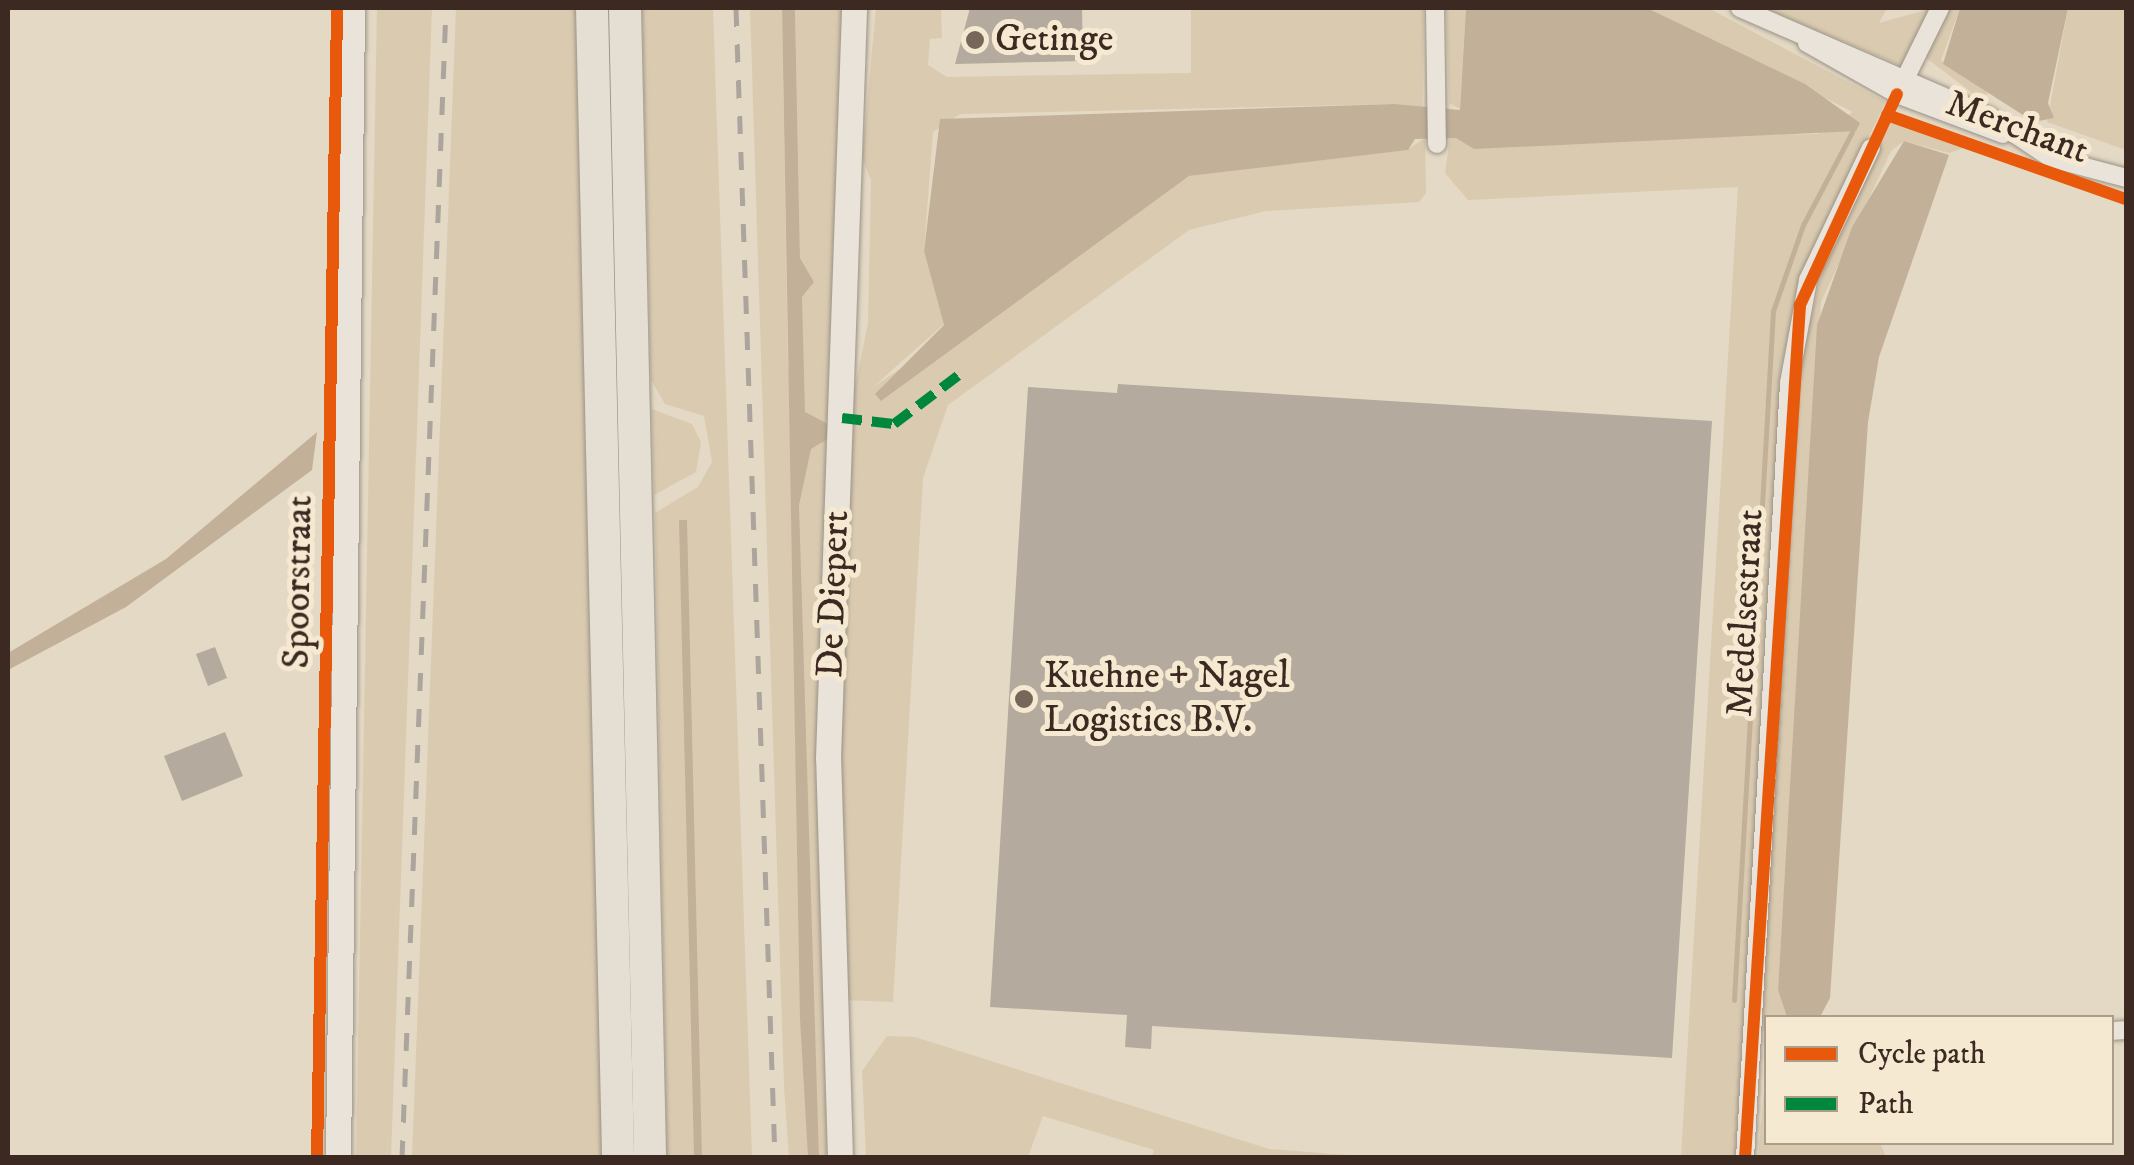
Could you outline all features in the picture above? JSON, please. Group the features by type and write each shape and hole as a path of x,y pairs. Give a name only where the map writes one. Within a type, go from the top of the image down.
{"highway":[{"path":"592,8 618,1158"},
{"path":"624,8 650,1158"}],"main road":[{"name":"Spoorstraat","path":"338,1158 352,8"},
{"name":"De Diepert","path":"840,1158 828,758 861,16"}],"street":[{"path":"1435,8 1437,144"},
{"name":"Merchant","path":"1740,8 2003,134 2126,178"},
{"path":"1902,86 1940,8"},
{"name":"Medelsestraat","path":"1745,1158 1760,1040 1789,382 1808,280 1870,148"}],"shaded area":[{"path":"377,8 432,8 391,1157 356,1158"},
{"path":"456,8 576,8 602,1157 412,1158"},
{"path":"642,8 713,8 752,1157 667,1157 655,513 698,487 712,462 704,416 665,404 651,380"},
{"path":"750,8 782,8 788,369 802,370 802,297 814,282 800,258 795,8 844,8 830,1157 789,1157 784,1087"},
{"path":"782,8 795,8 800,258 814,282 802,297 805,412 828,424 829,438 811,449 799,505 819,1158 808,1157 800,1019"},
{"path":"876,8 941,8 942,38 930,39 928,65 947,77 1191,73 1191,8 1424,8 1422,111 1394,104 960,114 933,132 924,251 944,324 873,387 1189,176 1407,150 1425,138 1426,193 1419,202 1266,211 1189,230 948,405 923,478 893,1002 842,1000 839,747 852,402 868,323 871,180 862,158"},
{"path":"1446,8 1466,8 1460,109 1449,103"},
{"path":"1466,8 1647,8 1805,84 1860,123 1856,131 1474,149 1456,138 1415,139 1408,150 1189,176 881,401 875,394 944,325 924,251 940,119 1394,104 1460,110"},
{"path":"1647,8 1708,8 1886,102 1821,232 1788,335 1737,1157 1681,1157 1738,187 1468,200 1445,173 1450,138 1817,134 1853,112"},
{"path":"1764,8 1887,8 1879,23 1933,8 1904,67"},
{"path":"1949,8 1960,8 1941,60 1988,91 1984,102 1925,57"},
{"path":"1960,8 2068,8 2048,103 2054,118 2034,122 1943,64"},
{"path":"2068,8 2126,8 2126,150 2047,122"},
{"path":"1891,123 1967,147 1949,153 1904,141 1891,151 1821,302 1778,990 1786,1015 1764,1015 1764,1032 1760,1029 1796,375 1830,244"},
{"path":"1904,141 1949,155 1879,357 1868,422 1830,998 1821,1015 1786,1015 1778,990 1817,325 1852,227"},
{"path":"652,409 692,424 701,442 696,472 654,495"},
{"path":"317,432 312,470 126,607 8,670 8,653 166,559"},
{"path":"679,520 687,520 702,1158 694,1157"},
{"path":"887,1036 915,1037 1269,1149 1374,1157 1152,1157 1154,1150 1043,1116 1028,1157 866,1157 862,1071"},
{"path":"1764,1090 1764,1145 1881,1145 1886,1157 1758,1157"}],"building":[{"path":"970,8 1082,8 1083,61 955,64"},
{"path":"1118,384 1712,421 1672,1058 1152,1026 1151,1049 1125,1047 1127,1015 990,1007 1028,387 1117,393"},
{"path":"215,647 227,678 208,686 196,654"},
{"path":"225,732 243,776 182,801 164,756"}],"waterway":[{"path":"1734,1000 1773,311 1803,225 1852,132"}],"railway":[{"path":"402,1158 446,8"},
{"path":"736,8 775,1158"}],"marked path":[{"path":"842,418 894,424 960,374"}],"cycle path":[{"path":"317,1158 337,8"},
{"path":"1745,1158 1800,305 1897,94"},
{"path":"1887,115 2126,199"}],"place":[{"name":"Getinge","path":"975,40"},
{"name":"Kuehne + Nagel Logistics B.V.","path":"1024,699"}]}
